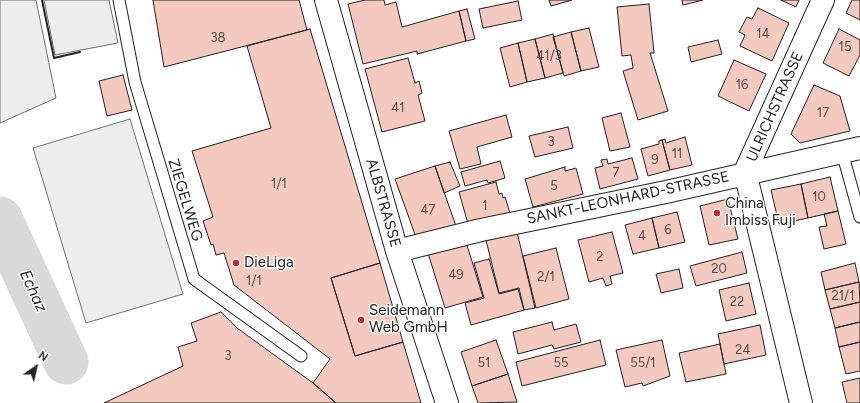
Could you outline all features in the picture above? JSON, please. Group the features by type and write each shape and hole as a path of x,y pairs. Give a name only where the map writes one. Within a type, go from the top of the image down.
{"street":[{"name":"ALBSTRASSE","path":"326,0 396,251 447,403"},
{"name":"ULRICHSTRASSE","path":"800,403 745,172 823,0"},
{"name":"SANKT-LEONHARD-STRASSE","path":"396,251 481,230 658,193 745,172 851,150"}],"lane":[{"name":"ZIEGELWEG","path":"119,0 135,82 194,279 301,356"},
{"path":"851,150 860,217"}],"shaded area":[{"path":"0,0 36,0 56,98 0,123"},
{"path":"44,0 109,0 118,43 55,55"},
{"path":"130,119 183,294 86,323 33,148"}],"building":[{"path":"153,0 299,0 307,30 164,67"},
{"path":"365,0 384,0 385,5 396,2 402,27 459,11 466,41 417,54 417,51 363,64 348,4"},
{"path":"549,0 572,0 551,6"},
{"path":"682,0 703,0 683,5"},
{"path":"781,0 799,0 796,7"},
{"path":"852,0 860,0 860,20 846,13"},
{"path":"518,1 522,20 483,28 479,9"},
{"path":"649,4 654,53 650,53 668,111 638,120 623,71 633,68 631,55 622,56 617,7"},
{"path":"758,8 789,23 772,61 740,46 745,35 739,32 747,17 752,19"},
{"path":"467,9 475,39 466,41 459,11"},
{"path":"589,28 599,67 581,71 571,32"},
{"path":"310,29 380,263 331,278 355,356 403,342 421,403 336,403 313,383 330,359 234,285 224,253 216,255 203,221 213,217 192,151 271,128 247,46"},
{"path":"839,29 860,40 860,55 849,76 823,63"},
{"path":"571,32 581,71 564,76 553,37"},
{"path":"553,34 563,73 545,78 535,39"},
{"path":"535,39 545,78 527,82 518,43"},
{"path":"718,40 722,54 691,62 688,47"},
{"path":"518,43 527,82 510,87 500,48"},
{"path":"408,58 415,83 419,81 422,93 418,95 425,121 382,132 365,69"},
{"path":"734,60 766,74 749,111 718,96"},
{"path":"123,75 132,110 107,116 99,81"},
{"path":"814,85 840,96 850,131 800,143 791,134"},
{"path":"621,113 630,147 610,151 602,118"},
{"path":"506,115 512,137 477,147 481,164 460,169 449,131"},
{"path":"568,127 573,148 535,157 529,136"},
{"path":"685,137 692,165 670,170 662,140 665,139 666,143"},
{"path":"662,140 670,170 648,176 641,149 659,144 659,141"},
{"path":"632,158 638,179 600,189 595,168 603,166 601,160 607,159 608,164"},
{"path":"500,161 505,178 488,183 487,180 465,186 461,172"},
{"path":"450,162 460,186 444,193 435,166"},
{"path":"435,166 456,226 417,240 395,179"},
{"path":"565,167 565,171 576,168 583,194 533,207 525,179"},
{"path":"830,177 838,211 808,218 801,184"},
{"path":"496,182 499,194 502,193 503,198 505,197 510,213 468,224 459,192"},
{"path":"801,184 808,218 779,224 771,190"},
{"path":"728,199 738,239 709,245 700,206"},
{"path":"838,211 846,244 824,249 819,227 827,226 824,214"},
{"path":"677,212 685,242 659,248 652,218"},
{"path":"652,218 659,248 633,254 625,225"},
{"path":"517,232 535,308 524,310 519,288 499,293 486,240"},
{"path":"612,232 623,273 610,276 612,284 606,286 603,278 589,282 578,240"},
{"path":"466,242 483,297 445,308 428,253"},
{"path":"556,248 569,299 536,308 523,256"},
{"path":"742,252 747,273 696,286 690,266"},
{"path":"489,259 499,294 518,289 524,310 471,325 465,303 484,298 474,263"},
{"path":"380,263 403,342 355,356 331,278"},
{"path":"855,263 859,282 825,290 821,272"},
{"path":"679,269 683,288 661,293 656,274"},
{"path":"859,282 860,302 830,309 825,290"},
{"path":"749,283 756,314 726,321 719,290"},
{"path":"860,302 860,322 835,328 830,309"},
{"path":"221,312 237,328 313,383 336,403 104,403 183,366 178,347 197,341 191,323"},
{"path":"552,322 554,330 576,324 581,342 554,349 552,345 518,354 513,332"},
{"path":"860,322 860,342 839,347 835,328"},
{"path":"760,325 766,355 724,364 718,334"},
{"path":"496,340 508,374 472,386 461,352"},
{"path":"600,340 606,365 522,386 516,362"},
{"path":"662,340 670,376 643,386 642,383 625,387 616,350"},
{"path":"860,342 860,371 846,374 839,347"},
{"path":"720,344 726,374 686,382 679,353"},
{"path":"508,374 517,402 478,403 472,386"},
{"path":"860,378 860,403 847,403 842,382"}],"waterway":[{"name":"Echaz","path":"0,219 66,362"}],"wall":[{"path":"42,0 54,58 80,52"}],"place":[{"name":"China Imbiss Fuji","path":"717,213"},
{"name":"DieLiga","path":"236,263"},
{"name":"Seidemann Web GmbH","path":"361,320"}]}
